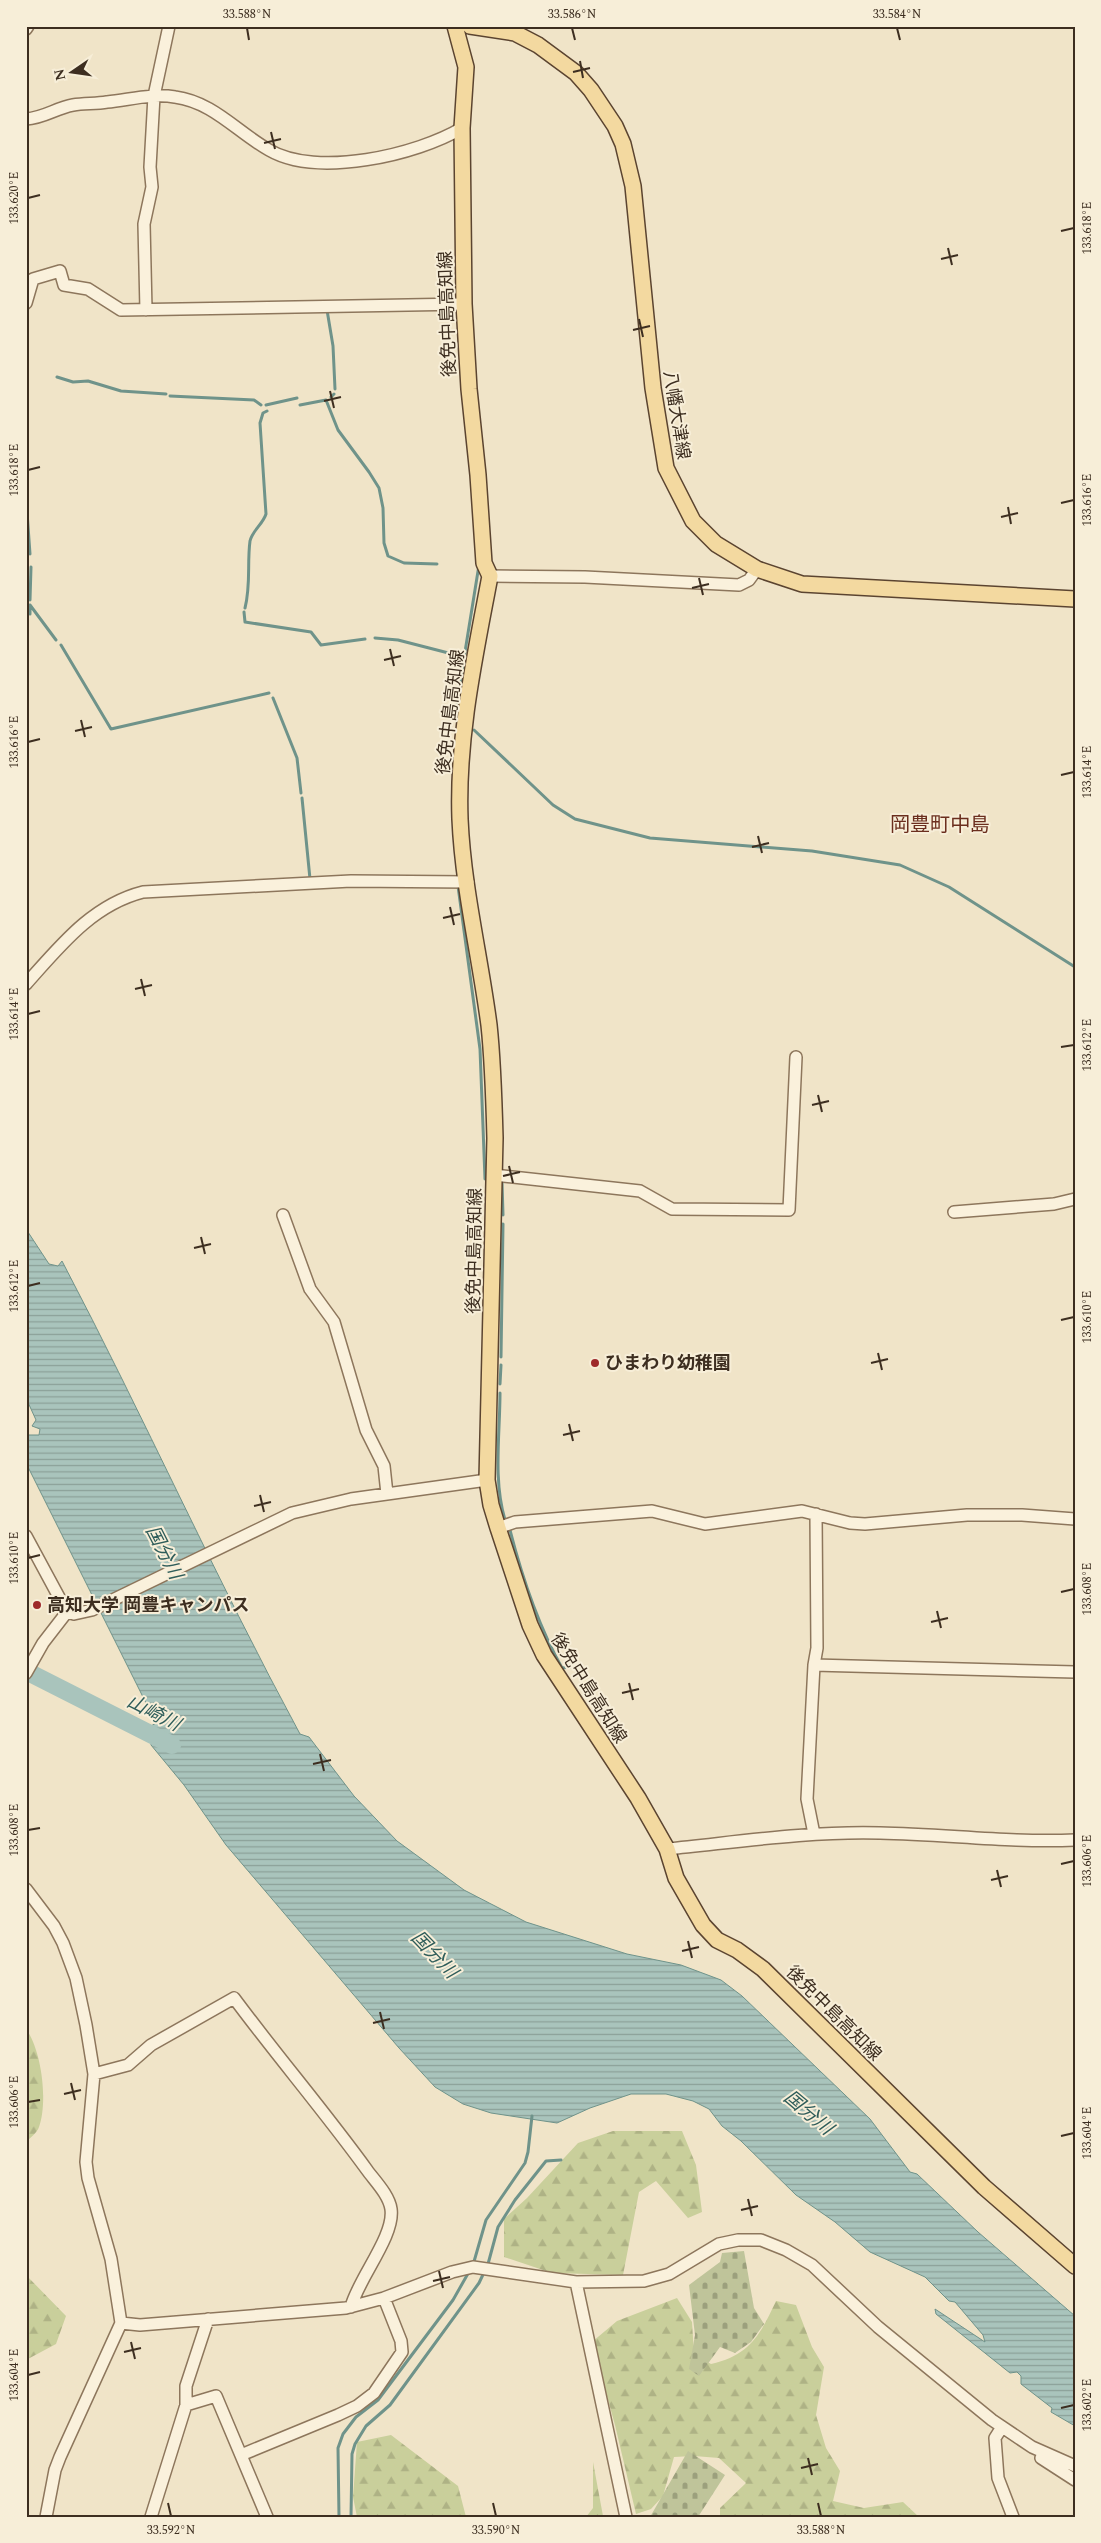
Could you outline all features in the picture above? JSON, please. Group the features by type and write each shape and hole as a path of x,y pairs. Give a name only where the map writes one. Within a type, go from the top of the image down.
{"main road":[{"name":"後免中島高知線","path":"455,26 466,67 462,128 464,304 468,390 478,475 484,563 490,576 465,713 460,764 460,826 489,1025 494,1088 494,1175 487,1480 491,1505 530,1625 544,1655 638,1798 667,1848 676,1878 709,1934 763,1969 984,2187 1075,2266"},
{"name":"八幡大津線","path":"470,26 515,33 538,45 576,73 595,95 615,126 623,144 633,186 652,388 666,468 693,521 716,544 757,569 802,584 1075,599"}],"street":[{"path":"146,310 144,224 152,187 150,168 154,96 169,26"},
{"path":"26,119 43,116 74,105 154,96 175,97 200,104 220,114 282,157 304,162 352,161 410,150 438,140 462,128"},
{"path":"26,303 33,279 60,271 64,285 91,290 118,309 464,304"},
{"path":"490,576 585,576 739,585 749,580 757,569"},
{"path":"26,984 62,942 100,910 116,901 144,892 351,881 468,882"},
{"path":"494,1175 640,1191 647,1193 672,1210 789,1210 796,1057"},
{"path":"954,1212 1054,1204 1075,1199"},
{"path":"283,1215 310,1289 334,1322 366,1430 384,1466 387,1494"},
{"path":"67,1612 82,1613 103,1605 236,1538 292,1513 350,1499 487,1480"},
{"path":"498,1528 515,1522 634,1511 652,1511 706,1524 802,1510 850,1523 865,1524 967,1515 1022,1515 1075,1519"},
{"path":"814,1834 807,1799 814,1665 817,1648 816,1514"},
{"path":"26,1536 67,1612"},
{"path":"29,1668 43,1643 67,1612"},
{"path":"814,1665 1075,1672"},
{"path":"667,1848 814,1834 881,1833 964,1838 1075,1840"},
{"path":"26,1889 54,1926 71,1964 92,2050 94,2074 86,2162 88,2178 111,2259 122,2323 60,2457 55,2470 46,2517"},
{"path":"94,2074 128,2065 151,2045 234,1998 352,2150 388,2200 391,2210 385,2234 354,2296 351,2307"},
{"path":"122,2323 140,2326 351,2307 478,2268 576,2282 644,2281 669,2274 719,2244 738,2240 761,2240 786,2250 812,2265 878,2327 1002,2427 1018,2438 1075,2466"},
{"path":"576,2282 626,2517"},
{"path":"241,2455 357,2406 374,2392 402,2352 401,2341 384,2298"},
{"path":"151,2517 186,2405 186,2386 208,2319"},
{"path":"186,2405 216,2396 267,2517"},
{"path":"1002,2427 995,2438 998,2478 1013,2517"},
{"path":"1018,2438 1025,2447 1075,2480"}],"green space":[{"path":"26,2029 32,2039 40,2063 43,2104 39,2127 26,2142"},
{"path":"613,2131 682,2131 696,2165 702,2212 688,2218 656,2181 639,2192 623,2275 552,2273 504,2257 504,2219 527,2198 578,2143"},
{"path":"744,2251 754,2308 764,2324 751,2342 735,2353 720,2347 699,2376 689,2369 695,2335 689,2285 720,2262 722,2253"},
{"path":"26,2275 66,2316 56,2344 26,2360"},
{"path":"677,2298 692,2322 694,2354 711,2364 735,2355 752,2342 765,2324 776,2301 796,2305 812,2347 824,2367 816,2415 826,2448 840,2471 833,2501 864,2508 903,2502 919,2517 720,2517 720,2508 746,2483 719,2458 694,2456 674,2457 663,2496 651,2509 636,2514 615,2425 592,2342 617,2321"},
{"path":"391,2435 458,2486 466,2517 357,2517 353,2497 357,2442"},
{"path":"688,2451 725,2475 698,2517 650,2517"},
{"path":"593,2462 603,2517 586,2517 593,2508"}],"water":[{"name":"国分川","path":"26,1229 49,1264 58,1266 62,1261 239,1617 300,1734 309,1737 354,1796 397,1841 464,1890 526,1922 627,1954 681,1965 721,1980 742,1996 870,2119 910,2172 917,2174 978,2232 1075,2316 1075,2426 1051,2412 1052,2408 1021,2384 1021,2376 1017,2372 1010,2373 936,2314 935,2309 985,2342 983,2335 955,2302 949,2301 925,2277 870,2252 835,2222 796,2195 741,2141 722,2126 709,2109 693,2101 666,2094 631,2094 590,2108 557,2123 491,2113 463,2104 435,2087 399,2048 226,1845 184,1785 151,1745 151,1726 156,1723 26,1463 26,1435 39,1435 40,1429 32,1426 36,1420 26,1398"}],"waterway":[{"path":"327,310 333,346 335,389"},
{"path":"57,377 73,382 88,381 121,391 166,394"},
{"path":"331,397 334,394"},
{"path":"170,396 254,400 261,405"},
{"path":"266,405 297,398"},
{"path":"300,405 326,400 338,430 379,488 383,508 384,543 388,556 404,563 437,564"},
{"path":"245,608 248,591 250,541 266,514 260,423 263,413 267,411"},
{"path":"26,498 30,554"},
{"path":"464,658 479,565"},
{"path":"30,600 31,567"},
{"path":"30,605 56,640"},
{"path":"30,605 30,614"},
{"path":"244,612 245,622 311,632 321,645 365,639"},
{"path":"375,638 398,640 464,657"},
{"path":"61,645 111,729 269,693"},
{"path":"455,718 463,665"},
{"path":"273,698 297,758 301,793"},
{"path":"474,730 553,805 575,819 650,838 812,851 900,865 949,887 1075,967"},
{"path":"302,798 310,879"},
{"path":"456,886 458,886 480,1049 485,1179"},
{"path":"502,1182 503,1215"},
{"path":"501,1357 503,1224"},
{"path":"500,1384 501,1365"},
{"path":"500,1393 498,1473 501,1505 505,1520"},
{"path":"510,1530 525,1583 545,1635 562,1668 570,1667"},
{"name":"山崎川","path":"26,1671 172,1745"},
{"path":"473,2265 486,2220 525,2163 532,2116"},
{"path":"351,2517 352,2454 355,2444 366,2426 390,2405 479,2283 488,2264 498,2227 515,2200 546,2161 561,2160"},
{"path":"339,2517 338,2448 343,2434 356,2417 378,2400 453,2300 470,2270"}],"place":[{"name":"ひまわり幼稚園","path":"595,1363"},
{"name":"高知大学 岡豊キャンパス","path":"37,1605"}],"district":[{"name":"岡豊町中島","path":"940,824"}]}
